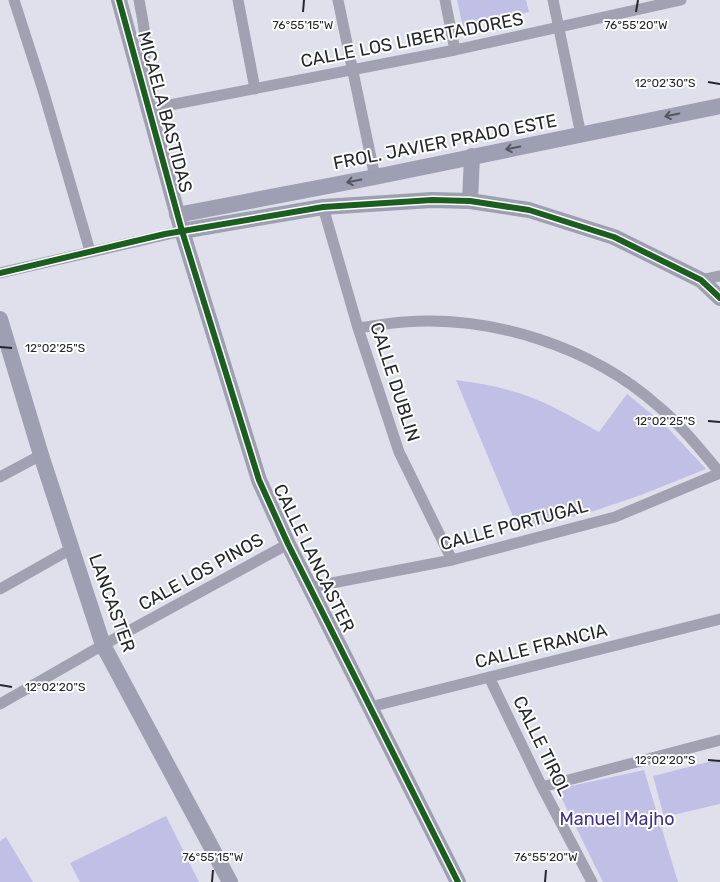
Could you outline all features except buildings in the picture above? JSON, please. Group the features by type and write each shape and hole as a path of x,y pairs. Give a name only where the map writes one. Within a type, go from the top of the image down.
{"street":[{"path":"14,0 90,251"},
{"name":"MICAELA BASTIDAS","path":"119,0 182,231"},
{"path":"139,0 147,45 141,79"},
{"path":"238,0 255,89"},
{"path":"338,0 375,176"},
{"path":"445,0 455,50"},
{"path":"553,0 581,134"},
{"name":"CALLE LOS LIBERTADORES","path":"149,109 455,50 682,0"},
{"name":"FROL. JAVIER PRADO ESTE","path":"177,214 720,106"},
{"path":"470,201 472,156"},
{"path":"0,273 182,231 323,207 432,200 470,201 529,210 614,238 701,280 720,298"},
{"name":"CALLE DUBLIN","path":"323,207 358,328 400,452 452,560"},
{"name":"CALLE LANCASTER","path":"182,231 260,480 288,544 458,882"},
{"path":"701,280 720,276"},
{"name":"LANCASTER","path":"0,320 41,455 103,645 230,882"},
{"path":"358,328 404,322 452,322 496,328 540,339 581,356 624,378 659,406 691,438 720,473"},
{"path":"0,477 41,455"},
{"name":"CALLE PORTUGAL","path":"311,587 452,560 615,517 720,473"},
{"name":"CALE LOS PINOS","path":"0,704 103,645 288,544"},
{"path":"0,589 71,549"},
{"name":"CALLE FRANCIA","path":"370,708 720,619"},
{"name":"CALLE TIROL","path":"489,677 542,787 592,882"},
{"path":"542,787 720,740"}],"green space":[{"path":"457,0 526,0 529,12 463,27"},
{"path":"456,380 498,387 532,398 561,411 599,432 627,394 666,426 706,469 641,495 594,511 519,531"},
{"path":"720,759 720,804 664,817 653,776"},
{"name":"Manuel Majho","path":"644,770 678,882 603,882 558,791 562,788"},
{"path":"166,816 199,882 80,882 70,863"},
{"path":"6,837 33,882 0,882 0,841"}],"cycle path":[{"path":"119,0 182,231 259,480 288,544 458,882"},
{"path":"0,273 165,234 323,207 432,200 470,201 529,210 614,237 701,280 720,298"}]}
